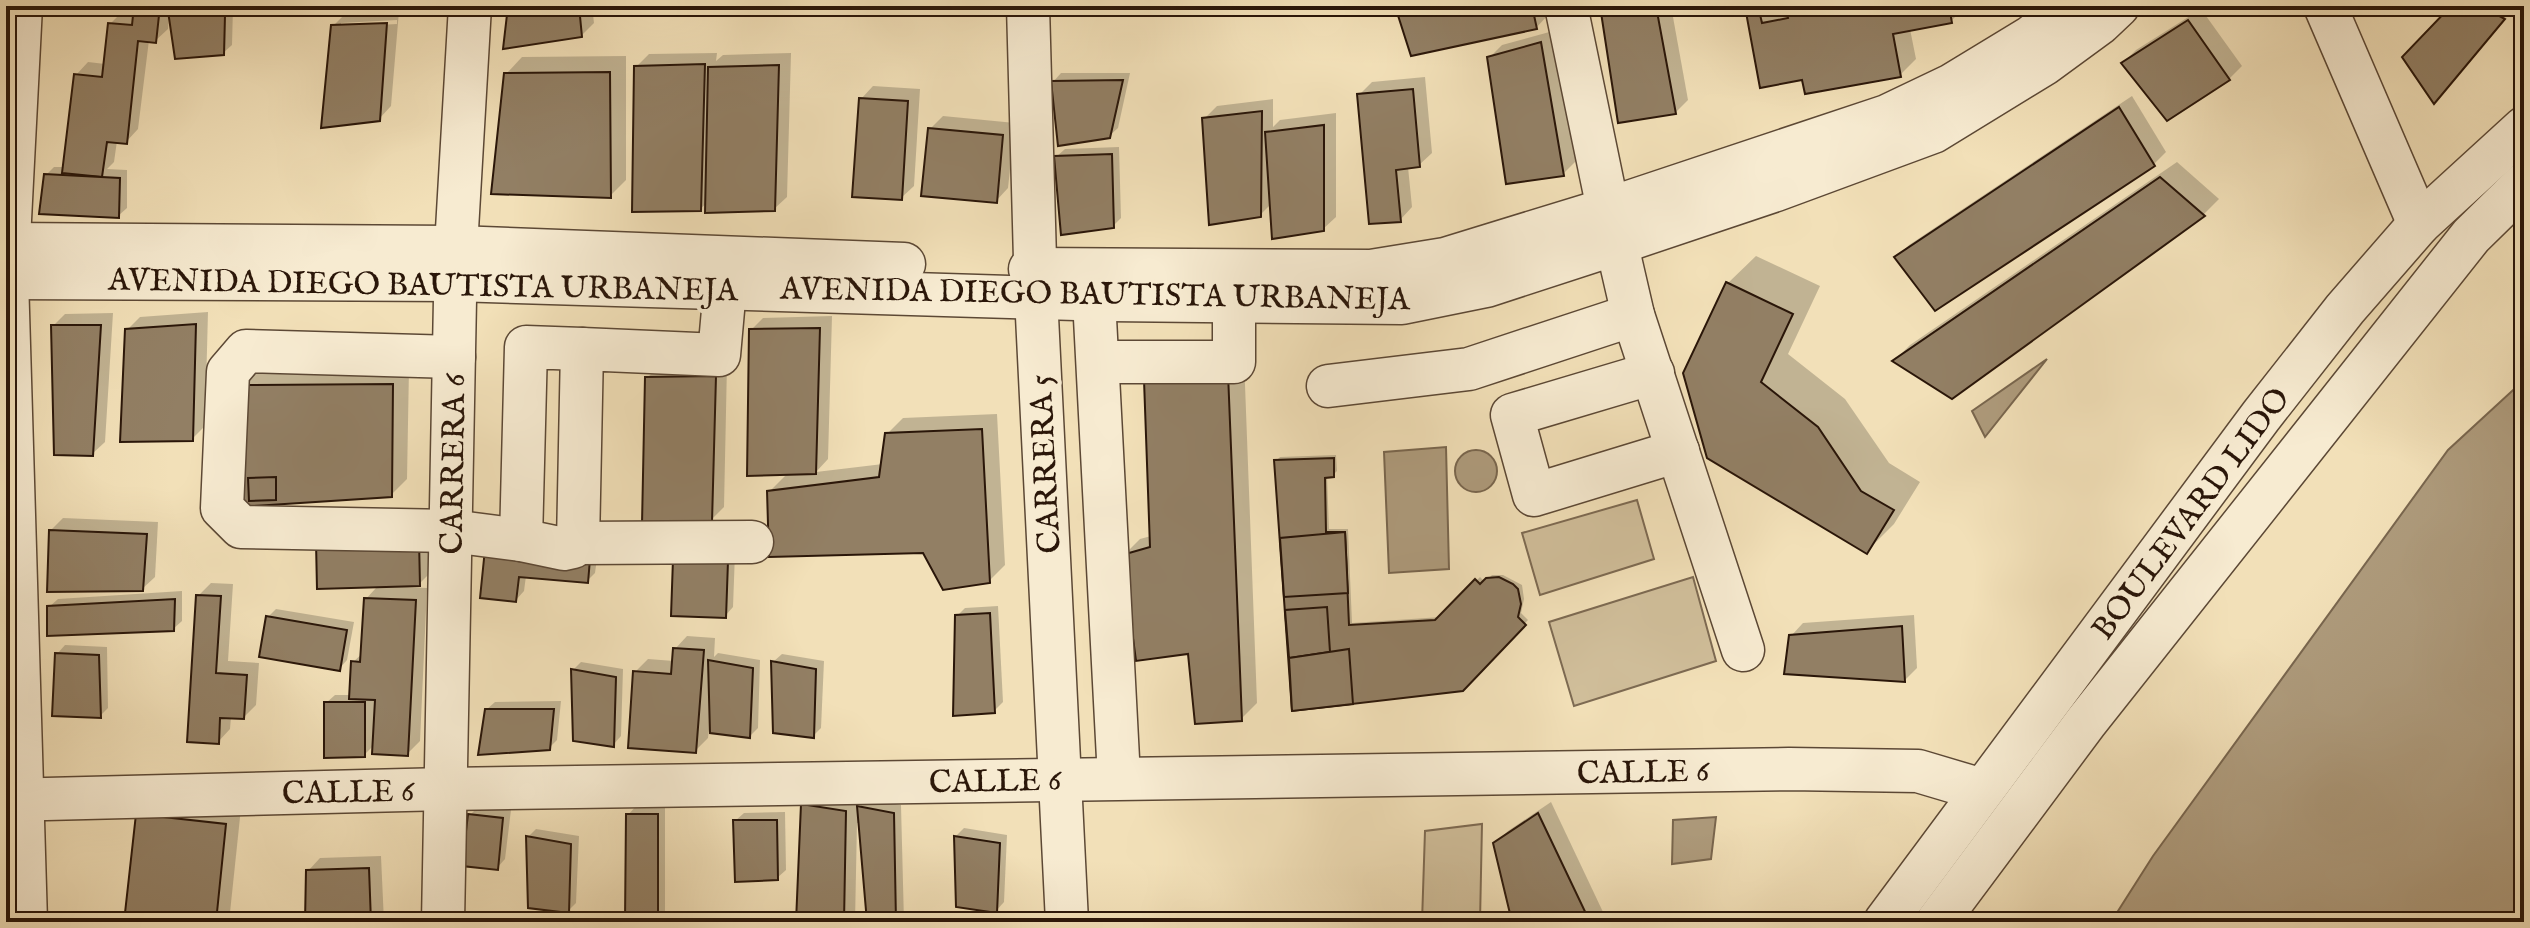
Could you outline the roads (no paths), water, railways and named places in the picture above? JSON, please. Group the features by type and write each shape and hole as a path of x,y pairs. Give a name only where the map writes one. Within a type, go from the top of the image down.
{"street":[{"path":"21,6 7,261 15,799 26,922"},
{"name":"CARRERA 6","path":"443,922 456,264 470,6"},
{"name":"CARRERA 5","path":"1028,6 1036,282 1067,922"},
{"path":"1566,6 1633,315 1743,650"},
{"name":"AVENIDA DIEGO BAUTISTA URBANEJA","path":"7,261 456,264 1036,282 1094,299 1402,303 1486,286 1613,226 1887,116 1952,85 2031,37 2070,6"},
{"name":"AVENIDA DIEGO BAUTISTA URBANEJA","path":"456,264 725,288 1371,271 1613,226 1776,190 1933,132 2044,64 2118,6"},
{"path":"2325,6 2419,224"},
{"name":"BOULEVARD LIDO","path":"1885,922 2261,416 2345,309 2419,224 2524,128"},
{"name":"BOULEVARD LIDO","path":"1937,922 2086,722 2461,249 2524,184"},
{"path":"521,540 526,347 719,355 725,288"},
{"path":"1094,299 1119,778"},
{"path":"1098,362 1234,362 1234,301"},
{"path":"1328,386 1469,369 1633,315"},
{"path":"578,543 582,349"},
{"path":"454,357 246,351 228,372 222,508 241,527 451,531 564,549 578,543 752,542"},
{"path":"1653,373 1512,415 1534,495 1678,451"},
{"name":"CALLE 6","path":"15,799 446,789 1789,769 1918,771 1982,790"}]}
